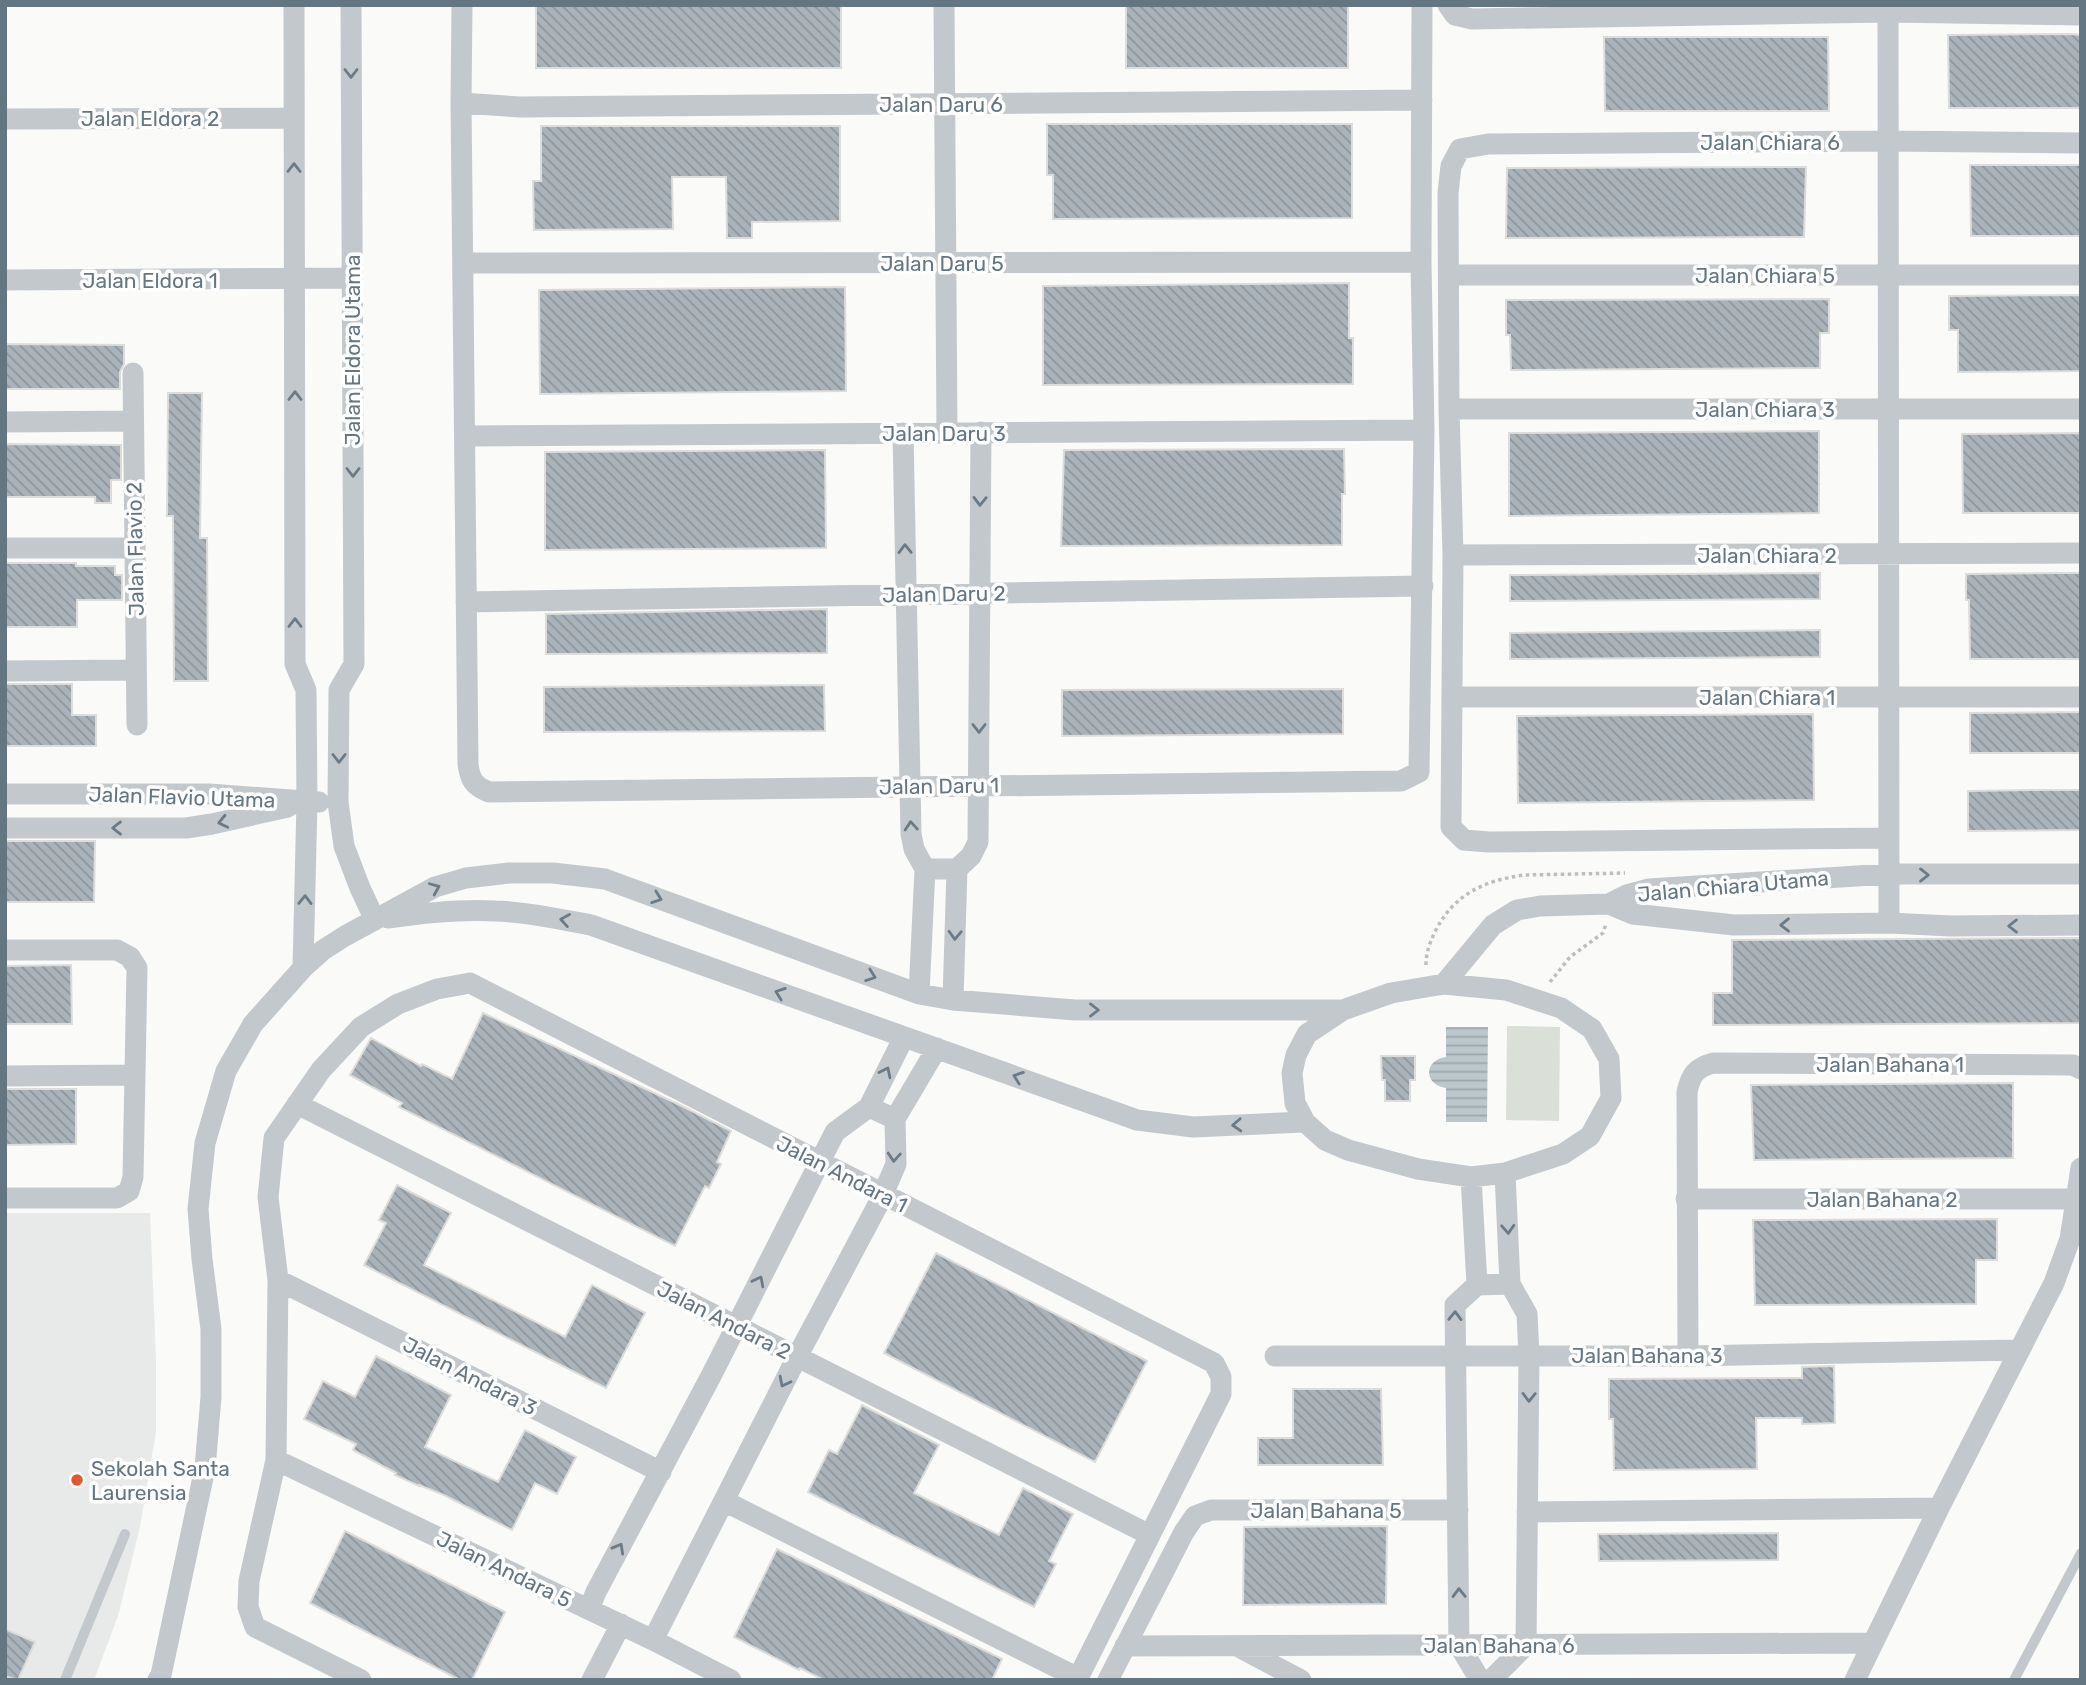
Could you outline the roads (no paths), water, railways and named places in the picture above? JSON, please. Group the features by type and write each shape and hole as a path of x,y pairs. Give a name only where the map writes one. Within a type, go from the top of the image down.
{"street":[{"path":"294,5 295,664 306,690 307,802 303,968"},
{"name":"Jalan Eldora Utama","path":"339,690 354,664 351,5"},
{"path":"462,5 466,602"},
{"path":"944,5 947,433"},
{"path":"1422,5 1420,262 1424,430 1423,586"},
{"path":"1451,10 1472,19 1888,9 2081,15"},
{"path":"1888,9 1889,923"},
{"name":"Jalan Daru 6","path":"461,103 520,107 1422,100"},
{"name":"Jalan Eldora 2","path":"5,119 294,118"},
{"name":"Jalan Chiara 6","path":"1449,275 1448,193 1451,166 1460,149 1488,144 1888,141 2081,143"},
{"name":"Jalan Daru 5","path":"463,262 1420,262"},
{"path":"1449,275 1453,697"},
{"name":"Jalan Chiara 5","path":"1449,275 2081,275"},
{"name":"Jalan Eldora 1","path":"5,280 352,278"},
{"name":"Jalan Flavio 2","path":"133,373 137,725"},
{"name":"Jalan Chiara 3","path":"1449,409 2081,409"},
{"path":"5,422 134,421"},
{"name":"Jalan Daru 3","path":"465,436 1424,430"},
{"path":"925,869 957,869 971,856 978,842 981,432"},
{"path":"903,433 911,834 914,849 925,869 919,994"},
{"path":"5,548 135,548"},
{"name":"Jalan Chiara 2","path":"1453,555 2081,553"},
{"name":"Jalan Daru 2","path":"466,602 1423,586"},
{"name":"Jalan Daru 1","path":"466,602 468,764 470,777 477,787 489,792 1401,781 1419,772 1423,586"},
{"path":"5,671 136,670"},
{"path":"306,690 339,690 338,802 344,846 375,920"},
{"name":"Jalan Chiara 1","path":"1453,697 2081,697"},
{"name":"Jalan Chiara Utama","path":"1453,697 1451,827 1465,840 1489,842 1888,838"},
{"name":"Jalan Flavio Utama","path":"5,794 209,794 307,802"},
{"path":"307,802 338,802"},
{"name":"Jalan Flavio Utama","path":"5,828 186,828 307,802"},
{"path":"953,1000 957,869"},
{"path":"160,1678 205,1468 211,1398 211,1329 198,1209 205,1143 226,1071 253,1024 303,968 323,950 375,920 436,887 466,878 509,873 553,873 605,879 919,994 953,1000 1075,1010 1343,1010"},
{"name":"Jalan Chiara Utama","path":"1609,904 1627,895 1649,889 1888,874 2081,874"},
{"path":"1700,922 1694,906 1695,898 1705,887"},
{"path":"1444,985 1493,925 1517,910 1540,905 1609,904"},
{"name":"Jalan Chiara Utama","path":"1609,904 1633,914 1734,925 2081,925"},
{"path":"375,920 421,914 495,911 591,925 1137,1120 1194,1127 1306,1122"},
{"path":"5,950 117,950 130,957 137,968 134,1177 129,1192 117,1198 5,1198"},
{"name":"Jalan Andara 1","path":"297,1104 321,1070 361,1027 398,1004 436,989 470,984 1214,1363 1221,1377 1221,1394 1150,1535"},
{"path":"1444,985 1506,990 1561,1008 1592,1029 1609,1059 1611,1098 1590,1136 1563,1154 1505,1173 1471,1177 1418,1169 1348,1150 1325,1140 1306,1122 1296,1103 1292,1073 1296,1055 1307,1034 1343,1010 1391,993 1444,985"},
{"path":"589,1609 835,1132 869,1107 904,1037"},
{"path":"653,1640 883,1194 895,1164 894,1119 937,1048"},
{"name":"Jalan Bahana 1","path":"1686,1199 1687,1092 1690,1078 1698,1068 1713,1063 2073,1065 2081,1069"},
{"path":"5,1076 135,1075"},
{"path":"297,1104 274,1138 268,1197 278,1280 276,1460 248,1581 248,1607 255,1627 360,1680"},
{"name":"Jalan Andara 2","path":"297,1104 1150,1535"},
{"path":"869,1107 894,1119"},
{"path":"1855,1680 2054,1283 2070,1239 2081,1168"},
{"path":"1491,1680 1526,1645 1530,1356 1527,1314 1510,1284 1505,1173"},
{"path":"1471,1177 1477,1284"},
{"path":"1686,1199 1688,1356"},
{"name":"Jalan Bahana 2","path":"1686,1199 2077,1199"},
{"name":"Jalan Andara 3","path":"278,1280 661,1472"},
{"path":"1480,1680 1459,1645 1455,1305 1477,1284 1510,1284"},
{"name":"Jalan Bahana 3","path":"1275,1356 1688,1356 2020,1350"},
{"name":"Jalan Andara 5","path":"276,1460 621,1624 731,1680"},
{"path":"724,1501 1077,1679 1150,1535"},
{"path":"1527,1512 1939,1508"},
{"name":"Jalan Bahana 5","path":"1125,1646 1195,1516 1211,1510 1458,1510"},
{"path":"593,1680 621,1624"},
{"name":"Jalan Bahana 6","path":"1125,1646 1873,1643"},
{"path":"1235,1645 1301,1680"},
{"path":"1108,1680 1125,1646"}],"lane":[{"path":"65,1680 125,1534"},
{"path":"2014,1680 2081,1553"}],"place":[{"name":"Sekolah Santa Laurensia","path":"77,1480"}]}
